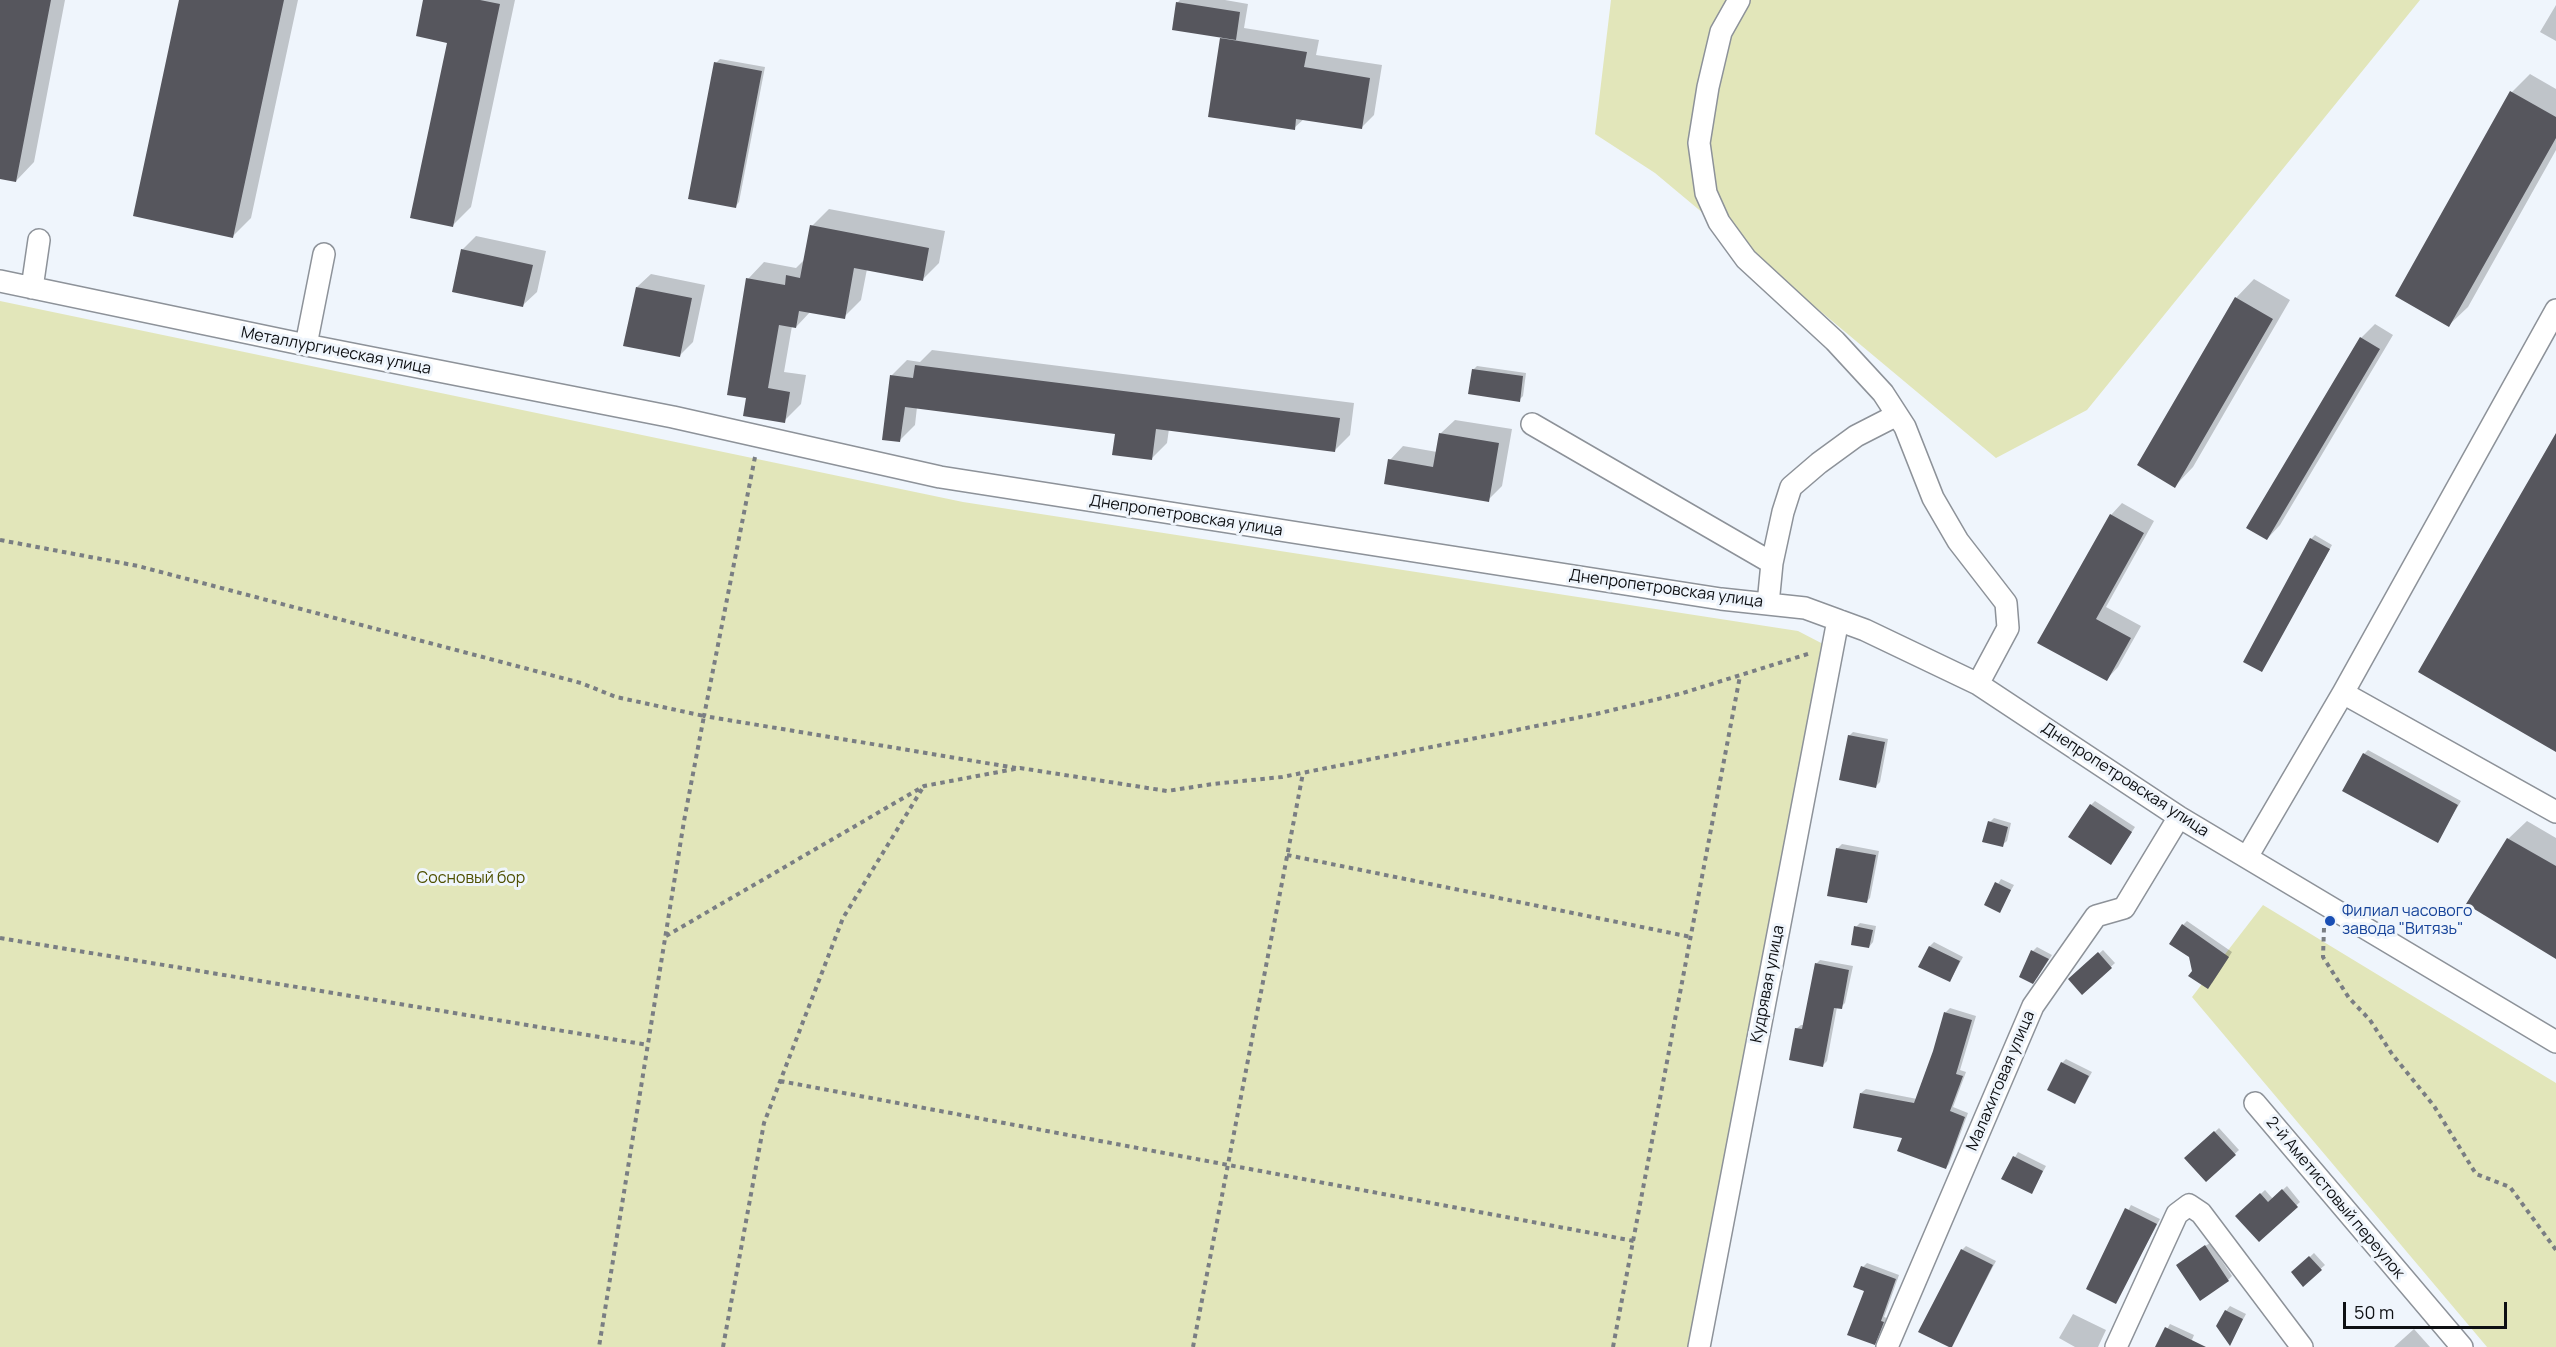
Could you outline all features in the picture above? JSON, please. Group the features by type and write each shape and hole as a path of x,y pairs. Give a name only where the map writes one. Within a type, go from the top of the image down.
{"street":[{"path":"1739,0 1721,32 1708,87 1699,143 1706,193 1719,222 1746,259 1835,341 1883,393 1905,427 1933,498 1958,541 2006,603 2008,628 1978,684"},
{"path":"32,288 39,240"},
{"path":"306,345 324,254"},
{"name":"Металлургическая улица","path":"0,281 306,345 673,417"},
{"path":"2247,857 2343,693 2556,310"},
{"path":"1768,604 1772,563 1782,512 1791,487 1856,436 1897,415"},
{"name":"Днепропетровская улица","path":"673,417 940,477 1709,597 1804,608 1865,630 1978,684 2179,817 2556,1042"},
{"path":"1532,424 1772,563"},
{"name":"Кудрявая улица","path":"1699,1347 1838,621"},
{"path":"2343,693 2556,812"},
{"name":"Малахитовая улица","path":"1887,1347 2033,1006 2096,916 2124,908 2179,817"},
{"name":"2-й Аметистовый переулок","path":"2255,1103 2462,1347"},
{"path":"2116,1347 2177,1214 2188,1205 2201,1213 2302,1347"}],"path":[{"path":"599,1347 704,716 759,436"},
{"path":"0,540 138,566 581,683 616,697 704,716 1167,791 1303,773 1527,729 1683,693 1819,651"},
{"path":"1613,1347 1740,675"},
{"path":"666,937 924,786 1020,768"},
{"path":"1193,1347 1303,773"},
{"path":"723,1347 764,1123 843,918 924,786"},
{"path":"1287,855 1691,937"},
{"path":"2325,903 2323,957 2349,998 2370,1020 2392,1054 2434,1106 2476,1174 2510,1187 2556,1251"},
{"path":"0,938 648,1045"},
{"path":"780,1081 1634,1241"}],"green space":[{"path":"1611,0 2420,0 2087,410 1996,458 1655,173 1595,134"},
{"name":"Сосновый бор","path":"0,301 963,502 1798,631 1825,645 1692,1347 0,1347"},
{"path":"2263,905 2556,1083 2556,1347 2487,1347 2192,997"}],"building":[{"path":"0,0 51,0 16,182 0,179"},
{"path":"179,0 284,0 233,238 133,216"},
{"path":"423,0 480,0 500,4 453,227 410,218 447,43 416,36"},
{"path":"1176,2 1240,12 1236,40 1172,30"},
{"path":"1220,38 1307,52 1304,67 1370,78 1362,129 1296,119 1295,130 1208,117"},
{"path":"714,62 762,71 736,208 688,199"},
{"path":"2510,91 2556,117 2556,138 2449,327 2395,296"},
{"path":"810,225 929,248 923,281 854,268 845,319 799,311 796,328 779,325 768,388 790,392 785,423 743,416 746,398 727,395 746,278 785,285 786,275 800,278"},
{"path":"461,249 533,265 523,307 452,292"},
{"path":"636,287 692,298 680,357 623,346"},
{"path":"2235,297 2273,319 2175,488 2137,465"},
{"path":"2360,337 2380,349 2267,540 2246,528"},
{"path":"915,365 1340,418 1335,452 1156,429 1152,460 1112,455 1115,434 905,407 900,442 882,440 890,375 913,378"},
{"path":"1472,369 1523,376 1520,402 1468,394"},
{"path":"1439,433 1499,443 1489,502 1384,484 1388,459 1433,467"},
{"path":"2556,433 2556,752 2418,672"},
{"path":"2110,514 2144,533 2096,619 2131,638 2107,681 2037,643"},
{"path":"2310,538 2330,549 2262,672 2243,662"},
{"path":"1848,735 1885,742 1876,788 1839,780"},
{"path":"2363,753 2458,805 2438,843 2342,791"},
{"path":"2090,804 2132,832 2111,865 2068,837"},
{"path":"1988,821 2008,827 2003,847 1982,842"},
{"path":"2507,838 2556,866 2556,959 2466,904"},
{"path":"1836,848 1876,855 1867,903 1827,896"},
{"path":"1995,882 2011,890 2000,913 1984,905"},
{"path":"2182,924 2229,957 2208,989 2188,976 2192,971 2189,957 2169,944"},
{"path":"1854,926 1873,930 1869,948 1851,945"},
{"path":"1929,946 1960,961 1950,982 1918,967"},
{"path":"2031,950 2049,959 2033,984 2019,977"},
{"path":"2098,952 2112,968 2082,995 2068,979"},
{"path":"1815,963 1849,970 1842,1009 1834,1008 1823,1067 1789,1060 1795,1028 1802,1029"},
{"path":"1944,1012 1972,1020 1956,1074 1963,1076 1950,1111 1965,1117 1946,1169 1897,1151 1902,1138 1853,1128 1860,1093 1914,1103"},
{"path":"2061,1062 2089,1076 2075,1104 2047,1090"},
{"path":"2214,1131 2236,1155 2206,1182 2184,1158"},
{"path":"2013,1156 2043,1171 2032,1194 2001,1179"},
{"path":"2282,1189 2298,1207 2259,1242 2235,1216 2260,1193 2268,1202"},
{"path":"2125,1208 2157,1224 2116,1304 2086,1289"},
{"path":"2205,1245 2229,1281 2200,1301 2176,1265"},
{"path":"1961,1249 1993,1265 1952,1347 1949,1347 1918,1332"},
{"path":"2309,1256 2322,1270 2303,1287 2291,1272"},
{"path":"1861,1266 1896,1279 1875,1345 1847,1335 1864,1291 1853,1287"},
{"path":"2225,1310 2243,1319 2230,1346 2216,1326"},
{"path":"2165,1327 2206,1347 2155,1347"}],"place":[{"name":"Филиал часового завода \"Витязь\"","path":"2330,921"}]}
